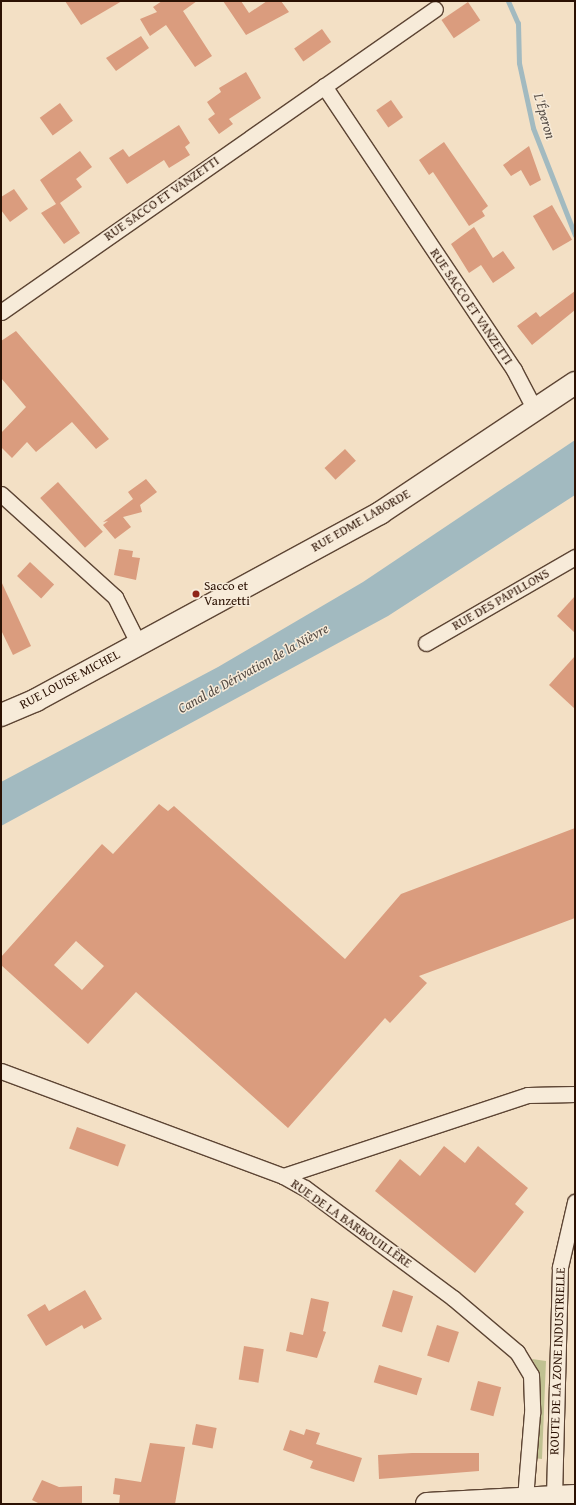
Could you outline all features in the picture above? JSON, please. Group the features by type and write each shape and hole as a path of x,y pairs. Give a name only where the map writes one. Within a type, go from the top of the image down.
{"street":[{"name":"RUE SACCO ET VANZETTI","path":"1,312 435,10"},
{"name":"RUE SACCO ET VANZETTI","path":"324,86 514,370 535,410"},
{"name":"RUE EDME LABORDE","path":"138,643 380,513 575,383"},
{"path":"1,494 114,597 138,643"},
{"name":"RUE DES PAPILLONS","path":"426,642 575,557"},
{"name":"RUE LOUISE MICHEL","path":"1,715 36,700 138,643"},
{"name":"RUE DE LA BARBOUILLÈRE","path":"1,1071 283,1176 305,1188 447,1294 516,1352 531,1375 532,1388 525,1498"},
{"path":"283,1176 528,1095 575,1094"},
{"name":"ROUTE DE LA ZONE INDUSTRIELLE","path":"564,1496 560,1267 575,1202"},
{"path":"427,1504 564,1496"}],"green space":[{"path":"532,1359 546,1361 542,1459 534,1458 537,1368"}],"water":[{"name":"Canal de Dérivation de la Nièvre","path":"575,440 575,495 388,616 1,826 1,782 218,667 363,582"}],"building":[{"path":"65,1 122,1 81,25"},
{"path":"162,1 197,1 183,11 212,56 195,67 166,25 150,36 140,19 157,12 153,7"},
{"path":"223,1 241,1 249,13 267,1 281,1 289,12 246,35"},
{"path":"468,2 480,20 454,38 441,20"},
{"path":"322,29 331,42 303,62 294,49"},
{"path":"141,36 149,48 116,71 106,58"},
{"path":"246,72 261,98 229,119 233,124 219,134 208,119 215,114 207,102 221,92 219,88"},
{"path":"391,100 403,117 388,128 376,110"},
{"path":"60,103 73,121 53,135 40,118"},
{"path":"179,125 190,143 185,147 190,155 169,168 164,160 127,184 109,158 123,149 129,157"},
{"path":"444,142 488,206 482,211 485,216 469,226 433,172 429,175 419,160"},
{"path":"529,146 541,180 530,186 521,170 511,176 503,165"},
{"path":"80,151 92,167 76,179 82,187 60,203 80,233 64,244 41,213 56,204 40,180"},
{"path":"14,189 28,209 10,222 1,210 1,197"},
{"path":"552,205 572,240 553,251 533,216"},
{"path":"474,227 493,258 503,251 515,268 493,283 481,265 469,273 451,244"},
{"path":"575,291 575,310 532,345 517,326 536,312 540,317"},
{"path":"16,331 109,439 96,449 72,422 36,452 27,442 12,458 1,447 1,433 26,407 1,378 1,341"},
{"path":"345,449 356,461 335,480 325,468"},
{"path":"146,479 157,492 140,505 142,512 123,517 131,527 115,539 103,525 108,521 103,522 133,499 128,492"},
{"path":"58,482 103,532 85,548 40,498"},
{"path":"119,549 133,551 132,557 140,558 136,580 114,575"},
{"path":"30,562 54,585 41,598 17,576"},
{"path":"1,581 31,646 13,655 1,630"},
{"path":"575,596 575,633 557,616"},
{"path":"575,656 575,709 549,685"},
{"path":"159,804 168,811 174,806 345,959 401,894 575,828 575,918 419,976 427,983 390,1023 385,1018 288,1128 136,992 88,1044 1,965 1,957 102,844 113,854","holes":["76,941 104,966 82,990 54,965"]},
{"path":"77,1127 126,1145 118,1166 69,1149"},
{"path":"444,1146 465,1163 478,1146 528,1188 515,1204 524,1212 475,1273 375,1191 400,1159 420,1176"},
{"path":"85,1290 102,1319 84,1329 82,1325 46,1346 27,1315 45,1304 49,1311"},
{"path":"393,1290 413,1296 402,1332 382,1326"},
{"path":"311,1298 329,1302 323,1331 326,1332 317,1358 286,1351 290,1332 303,1335"},
{"path":"437,1325 459,1332 449,1363 427,1355"},
{"path":"244,1346 264,1349 258,1383 239,1380"},
{"path":"379,1365 422,1378 417,1395 374,1382"},
{"path":"478,1381 501,1387 493,1416 470,1410"},
{"path":"196,1424 217,1428 213,1449 192,1445"},
{"path":"306,1429 320,1433 316,1444 362,1458 354,1482 310,1468 313,1461 283,1450 290,1430 304,1435"},
{"path":"150,1443 185,1447 175,1504 119,1504 120,1495 113,1494 115,1478 141,1482"},
{"path":"412,1453 479,1453 479,1471 379,1479 378,1455"},
{"path":"42,1480 59,1487 82,1486 82,1504 40,1504 32,1500"}],"waterway":[{"name":"L'Éperon","path":"508,1 518,23 519,63 533,128 575,235"}],"place":[{"name":"Sacco et Vanzetti","path":"196,594"}]}
